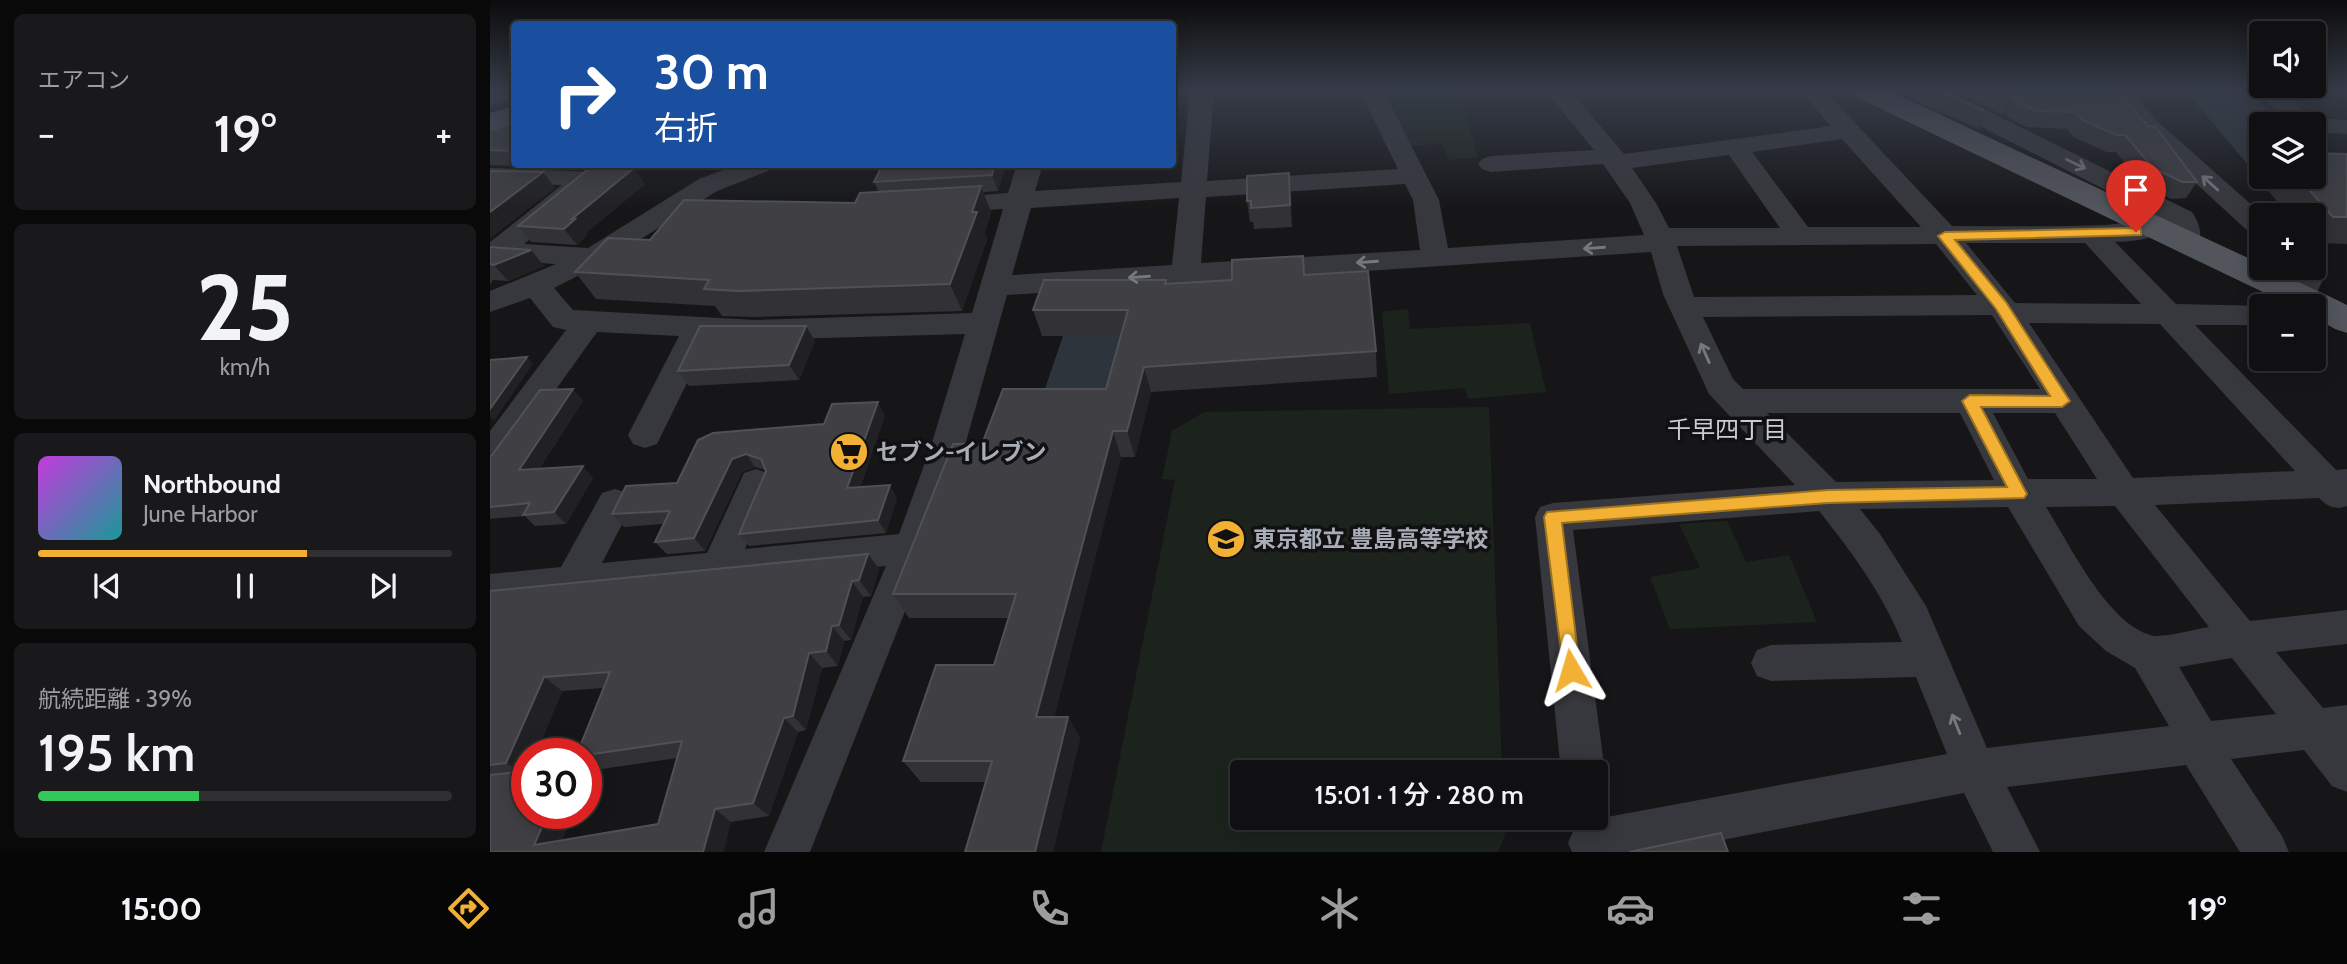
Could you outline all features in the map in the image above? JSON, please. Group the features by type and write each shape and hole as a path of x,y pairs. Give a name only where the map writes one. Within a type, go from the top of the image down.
{"main road":[{"path":"1948,130 2185,243 2299,294"}],"street":[{"path":"1186,130 1192,189 1186,274"},
{"path":"1390,130 1426,201 1436,258"},
{"path":"1590,130 1614,159 1643,203 1660,240 1684,307 1720,386 1828,496 1867,545 1912,618 1975,770 2017,852"},
{"path":"2006,130 2182,218 2187,226 2185,243"},
{"path":"2152,130 2249,217"},
{"path":"1491,164 1614,159 1848,131 1945,236 2003,309 2124,492 2240,639 2329,727 2347,771"},
{"path":"1735,146 1800,236"},
{"path":"490,302 536,285 593,257 708,185 753,168"},
{"path":"787,852 912,548 947,449 1029,168"},
{"path":"490,176 587,178 494,251"},
{"path":"912,207 1413,176"},
{"path":"673,208 713,209"},
{"path":"995,286 1436,258 1660,240 2092,234 2136,232 2151,226"},
{"path":"2092,234 2341,490"},
{"path":"494,251 593,257"},
{"path":"536,285 564,320 755,330 985,323"},
{"path":"1684,307 2003,309 2249,315"},
{"path":"490,456 589,321"},
{"path":"645,435 699,327"},
{"path":"1734,401 2062,401"},
{"path":"1970,401 2018,494 2093,614 2120,639 2149,655 2192,727 2196,743 2266,852"},
{"path":"719,567 756,483"},
{"path":"1582,760 1553,517 1828,496 2341,490"},
{"path":"573,581 615,503"},
{"path":"490,590 912,548"},
{"path":"2149,655 2240,639 2347,626"},
{"path":"1771,663 1929,659"},
{"path":"1590,837 1975,770 2329,727"}],"shaded area":[{"path":"1398,130 1471,130 1478,158 1449,160 1442,144 1406,146"},
{"path":"2218,130 2249,130 2249,166"},
{"path":"1408,309 1410,329 1530,323 1546,392 1468,399 1465,388 1389,394 1382,312"},
{"path":"1063,336 1135,336 1114,414 1036,415"},
{"path":"1489,407 1502,760 1230,760 1230,830 1505,830 1498,852 1101,852 1175,480 1162,479 1172,431 1204,412"},
{"path":"1727,521 1746,562 1789,555 1817,622 1670,629 1650,577 1700,568 1679,524"}],"building":[{"path":"511,130 511,151 490,150 490,131"},
{"path":"2104,130 2158,130 2197,182 2182,182 2153,168 2125,135 2116,135"},
{"path":"2326,153 2347,154 2347,217 2333,217 2326,209 2326,203 2321,203 2308,189 2326,189"},
{"path":"634,168 572,219 575,219 564,229 518,226 587,170"},
{"path":"881,168 994,168 992,175 874,182"},
{"path":"490,171 543,172 490,212"},
{"path":"1289,173 1290,205 1251,208 1251,201 1247,201 1247,176"},
{"path":"981,186 972,212 977,212 950,284 738,291 704,289 709,280 575,272 608,238 650,240 684,200 855,203 860,193"},
{"path":"490,247 531,250 494,265 490,264"},
{"path":"1303,256 1304,275 1368,271 1376,351 1144,367 1127,431 1113,431 1036,717 1068,717 1035,852 965,852 992,761 903,761 936,665 994,665 1016,594 893,594 953,444 982,444 1003,389 1106,389 1128,310 1033,310 1044,280 1166,280 1165,284 1232,280 1232,260"},
{"path":"700,326 806,326 789,365 678,371"},
{"path":"527,357 490,409 490,360"},
{"path":"573,389 519,470 583,466 554,512 523,515 530,503 490,507 490,456 540,390"},
{"path":"878,402 847,488 890,485 878,520 739,534 766,471 761,459 746,454 732,459 694,538 655,542 670,511 612,514 626,486 677,483 698,440 713,433 824,424 832,404"},
{"path":"868,554 859,580 852,581 839,625 832,626 826,651 809,653 793,716 784,718 753,803 715,809 703,852 490,852 490,775 511,773 511,829 541,829 534,845 658,824 682,741 602,753 602,738 583,738 610,672 544,677 517,738 511,738 511,752 506,763 490,765 490,591"},
{"path":"1721,833 1728,852 1629,852"}],"place":[{"name":"セブン-イレブン","path":"849,452"},
{"name":"東京都立 豊島高等学校","path":"1226,539"}],"district":[{"name":"千早四丁目","path":"1727,430"}],"route":[{"path":"1571,670 1553,517 1828,496 2018,494 1970,401 2062,401 2001,306 1945,236 2136,232"}]}
